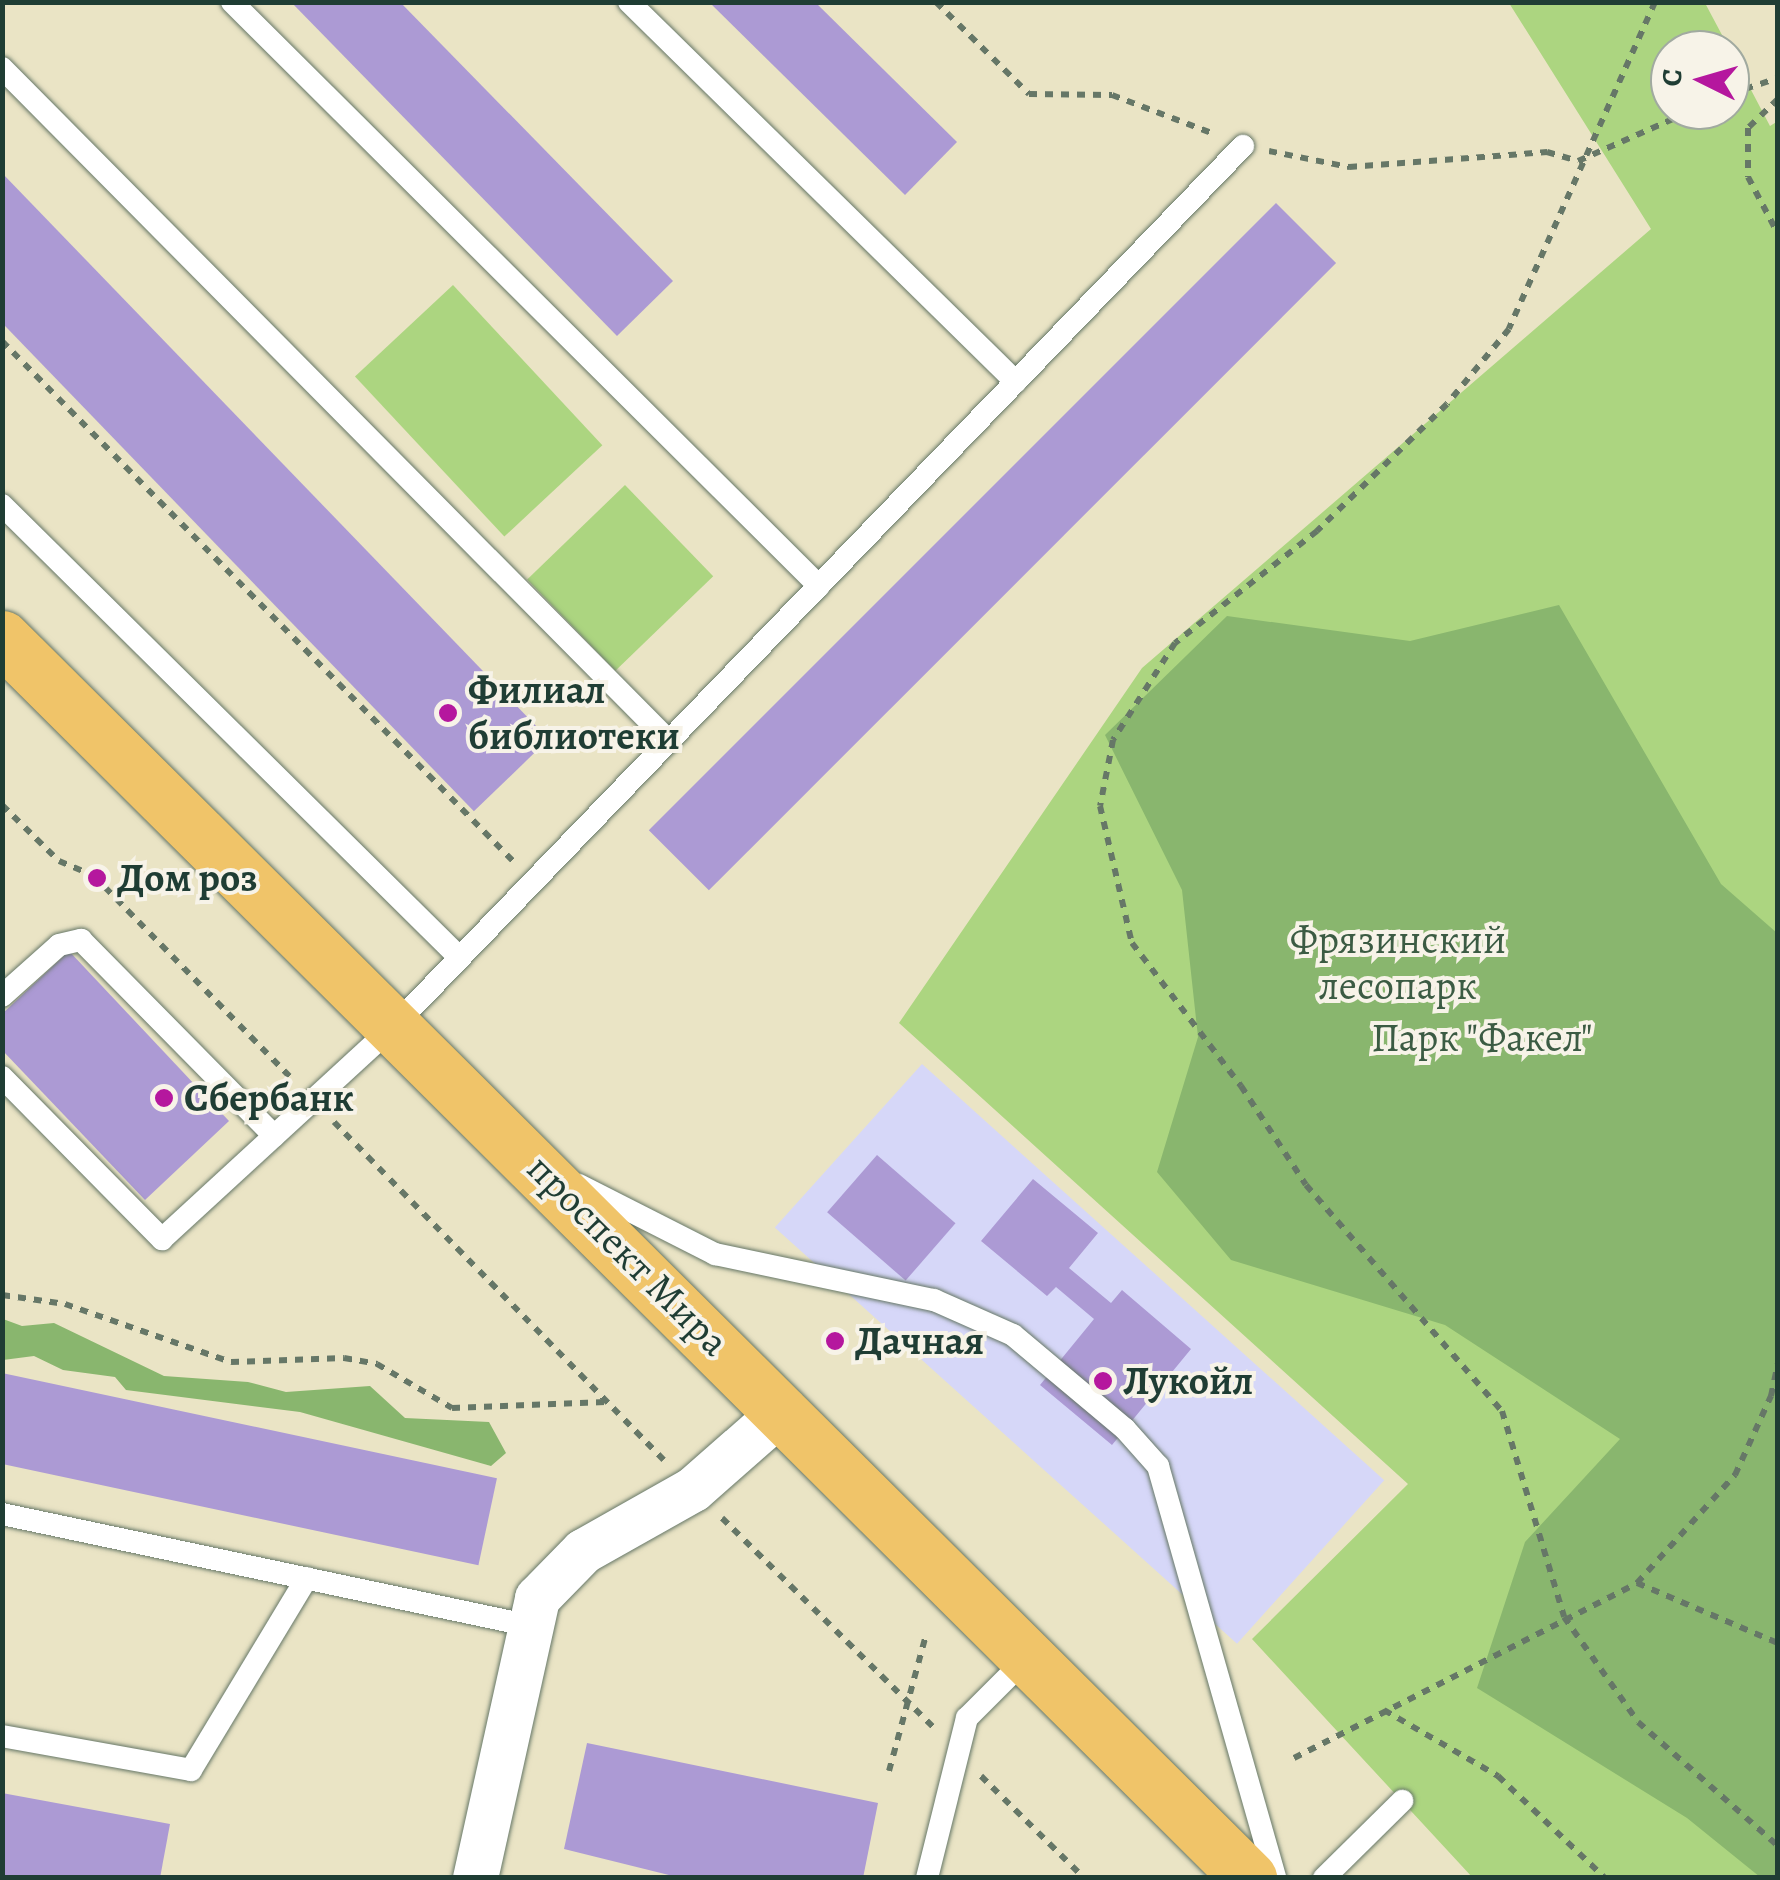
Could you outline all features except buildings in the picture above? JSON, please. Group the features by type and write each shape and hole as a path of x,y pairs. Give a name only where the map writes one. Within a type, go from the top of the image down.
{"main road":[{"name":"проспект Мира","path":"2,638 784,1409 1249,1878"}],"street":[{"path":"475,1878 537,1598 583,1551 693,1489 784,1409"}],"lane":[{"path":"232,2 819,586"},
{"path":"630,2 1016,382"},
{"path":"2,68 669,741"},
{"path":"2,1077 162,1239 394,1026 1244,146"},
{"path":"2,505 460,958"},
{"path":"2,980 48,940 81,940 274,1136"},
{"path":"2,996 70,940"},
{"path":"532,1161 716,1254 934,1300 1013,1334 1124,1430 1158,1466 1275,1878"},
{"path":"2,1514 530,1626"},
{"path":"2,1736 191,1770 307,1578"},
{"path":"927,1878 967,1718 1030,1654"},
{"path":"1324,1878 1402,1802"}],"path":[{"path":"936,2 1028,94 1112,96 1244,146 1349,167 1547,152 1578,161 1650,129"},
{"path":"1655,2 1578,161 1508,329 1447,404 1317,531 1175,643 1113,740 1100,806 1132,943 1241,1086 1306,1185 1502,1410 1564,1617 1638,1722 1778,1846"},
{"path":"1750,87 1778,78"},
{"path":"1778,99 1748,128 1748,177 1778,234"},
{"path":"2,341 533,882"},
{"path":"2,805 59,861 94,876 607,1402 1084,1878"},
{"path":"2,1296 65,1304 231,1362 344,1358 377,1364 452,1408 607,1402"},
{"path":"1294,1758 1382,1709 1637,1584 1735,1475 1771,1396 1778,1363"},
{"path":"1637,1584 1778,1643"},
{"path":"889,1770 905,1700 926,1635"},
{"path":"1382,1709 1498,1776 1605,1878"}],"shaded area":[{"path":"922,1064 1384,1480 1237,1644 775,1227"}],"green space":[{"name":"Фрязинский лесопарк","path":"1509,3 1705,3 1719,30 1650,30 1650,130 1750,130 1750,88 1770,126 1778,121 1777,1877 1472,1877 1252,1639 1408,1484 899,1023 1142,668 1651,229"},
{"path":"453,285 602,445 504,537 355,376"},
{"path":"625,485 713,576 615,671 527,579"},
{"name":"Парк \"Факел\"","path":"1559,605 1721,884 1777,933 1777,1877 1760,1877 1687,1818 1477,1688 1525,1542 1620,1439 1445,1325 1231,1260 1157,1172 1198,1037 1182,890 1105,735 1227,616 1410,641"},
{"path":"3,1319 22,1326 54,1323 164,1376 248,1382 286,1392 370,1386 405,1418 489,1422 506,1453 491,1466 300,1412 126,1390 115,1377 63,1370 34,1356 3,1360"}],"place":[{"name":"Филиал библиотеки","path":"448,713"},
{"name":"Дом роз","path":"97,878"},
{"name":"Сбербанк","path":"164,1098"},
{"name":"Дачная","path":"835,1341"},
{"name":"Лукойл","path":"1103,1381"}]}
